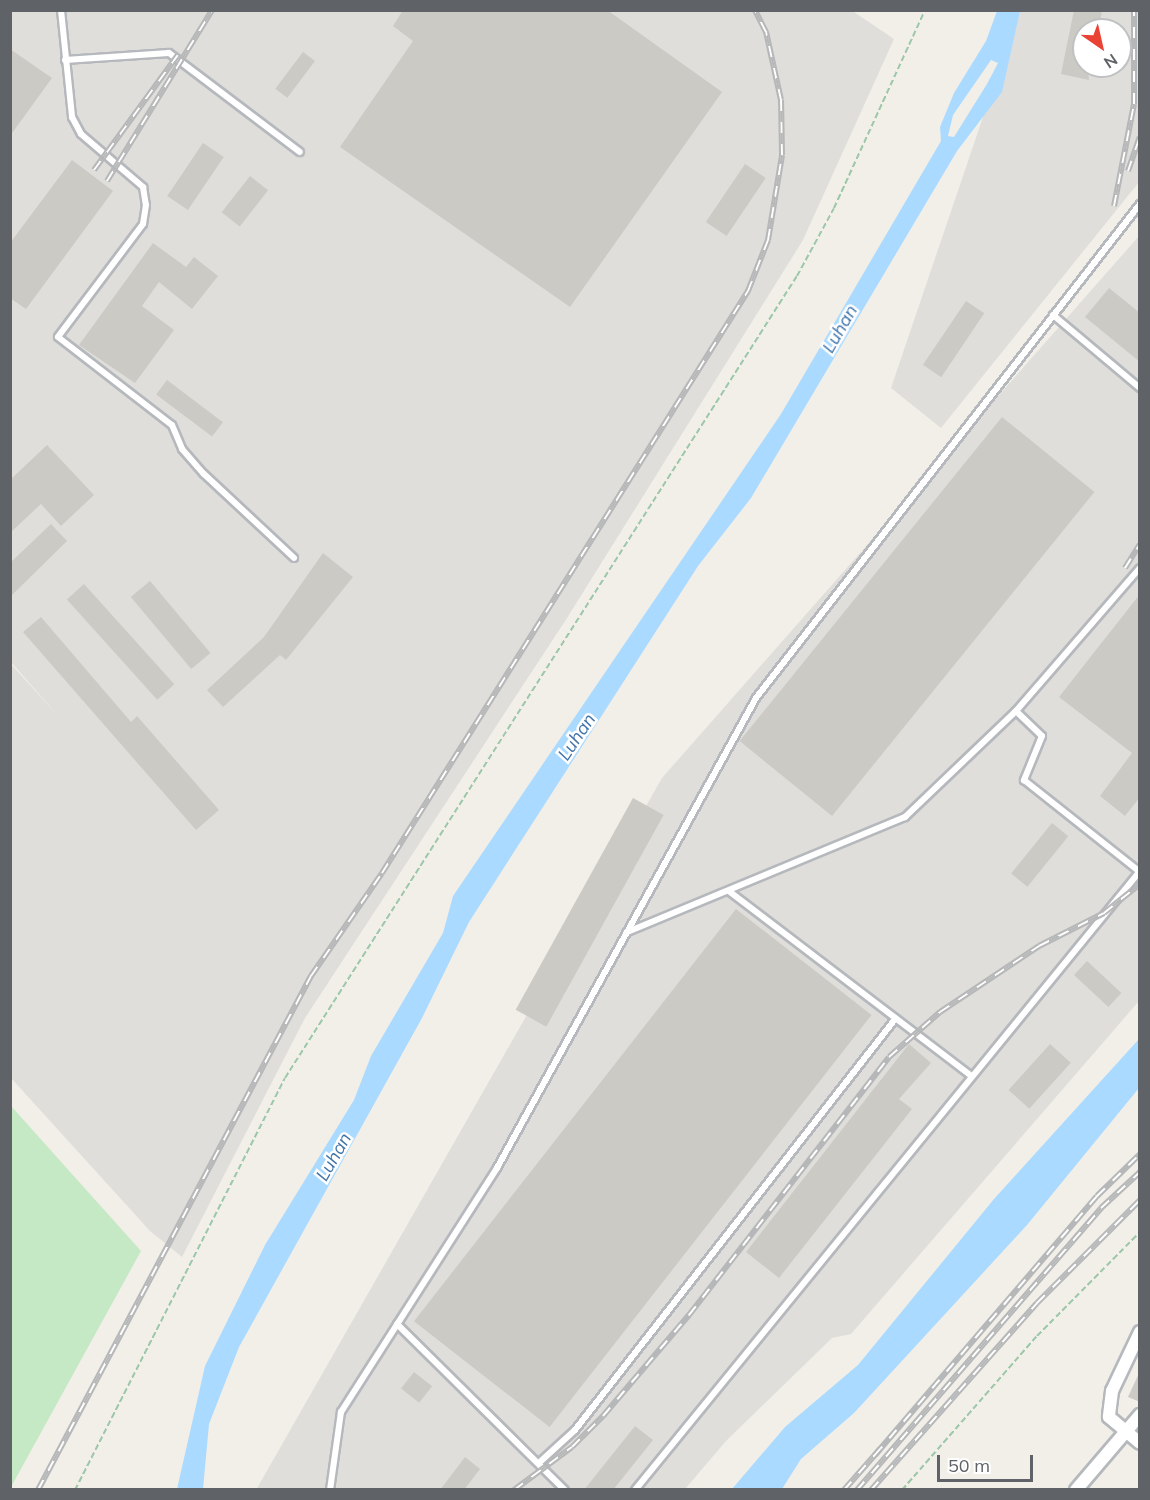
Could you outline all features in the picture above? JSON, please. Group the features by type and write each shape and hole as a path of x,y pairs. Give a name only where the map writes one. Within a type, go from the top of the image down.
{"street":[{"path":"1140,1332 1112,1390 1108,1417 1140,1443"},
{"path":"1076,1490 1140,1415"}],"lane":[{"path":"61,10 72,117 81,134 143,187 146,205 143,224 58,337 172,425 182,449 204,474 294,558"},
{"path":"66,60 169,53 300,152"},
{"path":"330,1490 341,1412 496,1168 756,698 1140,204"},
{"path":"1053,315 1140,388"},
{"path":"627,932 730,892 905,817 1016,711 1140,568"},
{"path":"635,1490 1139,871 1024,780 1042,736 1016,711"},
{"path":"730,892 970,1076"},
{"path":"541,1461 575,1430 896,1018"},
{"path":"397,1324 541,1461 565,1490"}],"path":[{"path":"75,1490 285,1078 797,276 839,198 925,10"},
{"path":"902,1490 1037,1336 1140,1232"}],"shaded area":[{"path":"851,10 894,39 803,240 567,618 305,1018 182,1257 150,1231 11,1078 10,663 60,718 11,662 11,11"},
{"path":"1019,11 1139,11 1139,182 941,428 891,388"},
{"path":"1139,236 1139,1001 851,1334 832,1338 726,1441 685,1489 256,1490 662,778"}],"green space":[{"path":"11,1106 141,1251 11,1487"}],"water":[{"name":"Luhan","path":"997,11 1020,11 1002,92 957,151 751,498 698,566 469,922 422,1018 239,1347 209,1424 203,1489 177,1489 205,1366 265,1245 354,1100 371,1056 443,933 453,896 781,414 941,141 940,127 954,93 986,41","holes":["991,60 998,63 954,137 948,136 953,115"]},
{"path":"1139,1039 1139,1088 1027,1225 854,1413 801,1459 782,1489 732,1489 785,1427 858,1365 994,1199"}],"building":[{"path":"403,10 607,10 722,92 570,307 340,147 413,41 393,26"},
{"path":"1074,10 1102,10 1101,18 1072,18"},
{"path":"1072,20 1072,76 1061,74"},
{"path":"10,49 52,78 10,136"},
{"path":"303,52 315,61 287,98 275,89"},
{"path":"203,143 224,157 188,210 167,196"},
{"path":"72,160 113,191 26,309 10,298 10,243"},
{"path":"745,164 766,178 727,236 706,222"},
{"path":"250,176 268,190 240,226 222,212"},
{"path":"153,243 186,267 194,257 218,276 192,309 159,282 142,306 174,330 135,383 79,345"},
{"path":"1109,288 1140,313 1140,362 1085,317"},
{"path":"966,301 984,313 941,377 923,365"},
{"path":"167,380 223,422 212,437 156,394"},
{"path":"1002,417 1094,492 832,816 740,741"},
{"path":"47,445 94,495 61,526 41,504 10,533 10,480"},
{"path":"51,524 67,541 10,597 10,563"},
{"path":"323,553 353,577 286,660 280,655 223,707 207,690 264,637"},
{"path":"150,581 210,653 191,669 131,597"},
{"path":"84,584 174,684 157,700 67,599"},
{"path":"1140,594 1140,797 1125,816 1100,796 1132,753 1059,697"},
{"path":"41,617 131,722 137,716 219,810 196,830 23,632"},
{"path":"633,798 664,815 546,1027 516,1010"},
{"path":"1052,823 1068,836 1027,887 1011,874"},
{"path":"736,909 872,1015 550,1427 414,1321"},
{"path":"1087,961 1121,993 1108,1007 1074,975"},
{"path":"909,1044 931,1063 899,1099 912,1109 779,1278 746,1252"},
{"path":"1050,1044 1071,1063 1029,1109 1009,1090"},
{"path":"1140,1371 1140,1402 1128,1397"},
{"path":"414,1372 432,1386 419,1403 401,1389"},
{"path":"635,1426 653,1440 613,1490 584,1490"},
{"path":"465,1457 480,1469 464,1490 440,1490"}],"railway":[{"path":"107,181 212,10"},
{"path":"38,1490 311,976 382,873 748,291 768,240 782,155 781,100 766,32 755,10"},
{"path":"1114,206 1134,104 1134,10"},
{"path":"94,170 178,55"},
{"path":"1128,171 1140,137"},
{"path":"1125,568 1140,544"},
{"path":"514,1490 572,1447 603,1416 689,1315 889,1057 940,1012 1039,946 1104,913 1140,884"},
{"path":"875,1455 1097,1196 1140,1154"},
{"path":"857,1490 1101,1208 1140,1172"},
{"path":"871,1490 1037,1303 1140,1200"},
{"path":"844,1490 880,1449"}]}
